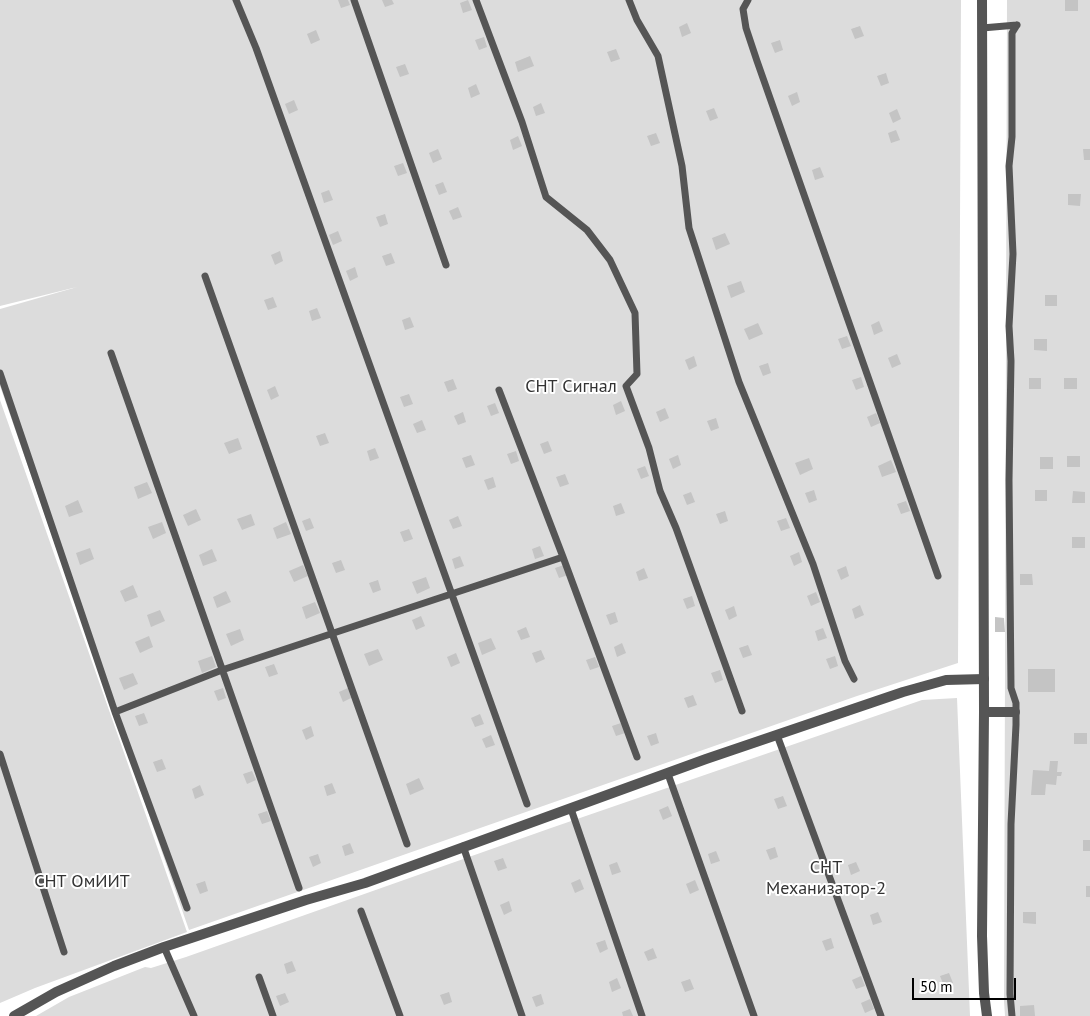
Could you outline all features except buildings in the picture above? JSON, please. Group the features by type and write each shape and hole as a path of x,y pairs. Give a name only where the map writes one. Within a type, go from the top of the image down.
{"street":[{"path":"982,0 984,679 982,936 987,1016"},
{"path":"14,1016 56,992 114,966 164,947 306,900 365,883 463,846 776,735 926,685 946,680 984,679"},
{"path":"984,712 1015,712"}],"lane":[{"path":"236,0 256,48 527,804"},
{"path":"354,0 446,265"},
{"path":"476,0 522,122 546,196 587,230 610,260 635,313 637,374 626,386 649,448 660,491 676,528 742,711"},
{"path":"629,0 637,20 658,56 682,166 688,228 738,382 813,564 845,661 854,679"},
{"path":"748,0 743,9 746,28 756,61 938,576"},
{"path":"982,28 1018,25 1012,33 1012,140 1009,166 1013,254 1009,326 1011,361 1009,482 1011,688 1016,703 1011,824 1010,994 1012,1016"},
{"path":"204,276 407,844"},
{"path":"111,353 299,888"},
{"path":"0,373 115,712 187,908"},
{"path":"499,390 636,758"},
{"path":"115,712 222,670 563,558"},
{"path":"776,735 881,1016"},
{"path":"0,754 64,952"},
{"path":"668,774 754,1016"},
{"path":"571,809 642,1016"},
{"path":"463,846 522,1016"},
{"path":"361,911 400,1016"},
{"path":"164,947 194,1016"},
{"path":"259,977 273,1016"}],"green space":[{"name":"СНТ Сигнал","path":"0,0 961,0 958,663 857,696 189,930 0,386 0,309 77,287 0,306"},
{"path":"1007,0 1090,0 1090,1016 1005,1016"},
{"name":"СНТ ОмИИТ","path":"0,400 187,932 35,988 0,1003"},
{"name":"СНТ Механизатор-2","path":"957,698 970,1016 36,1016 69,997 145,967 151,968 186,957 922,700"}]}
